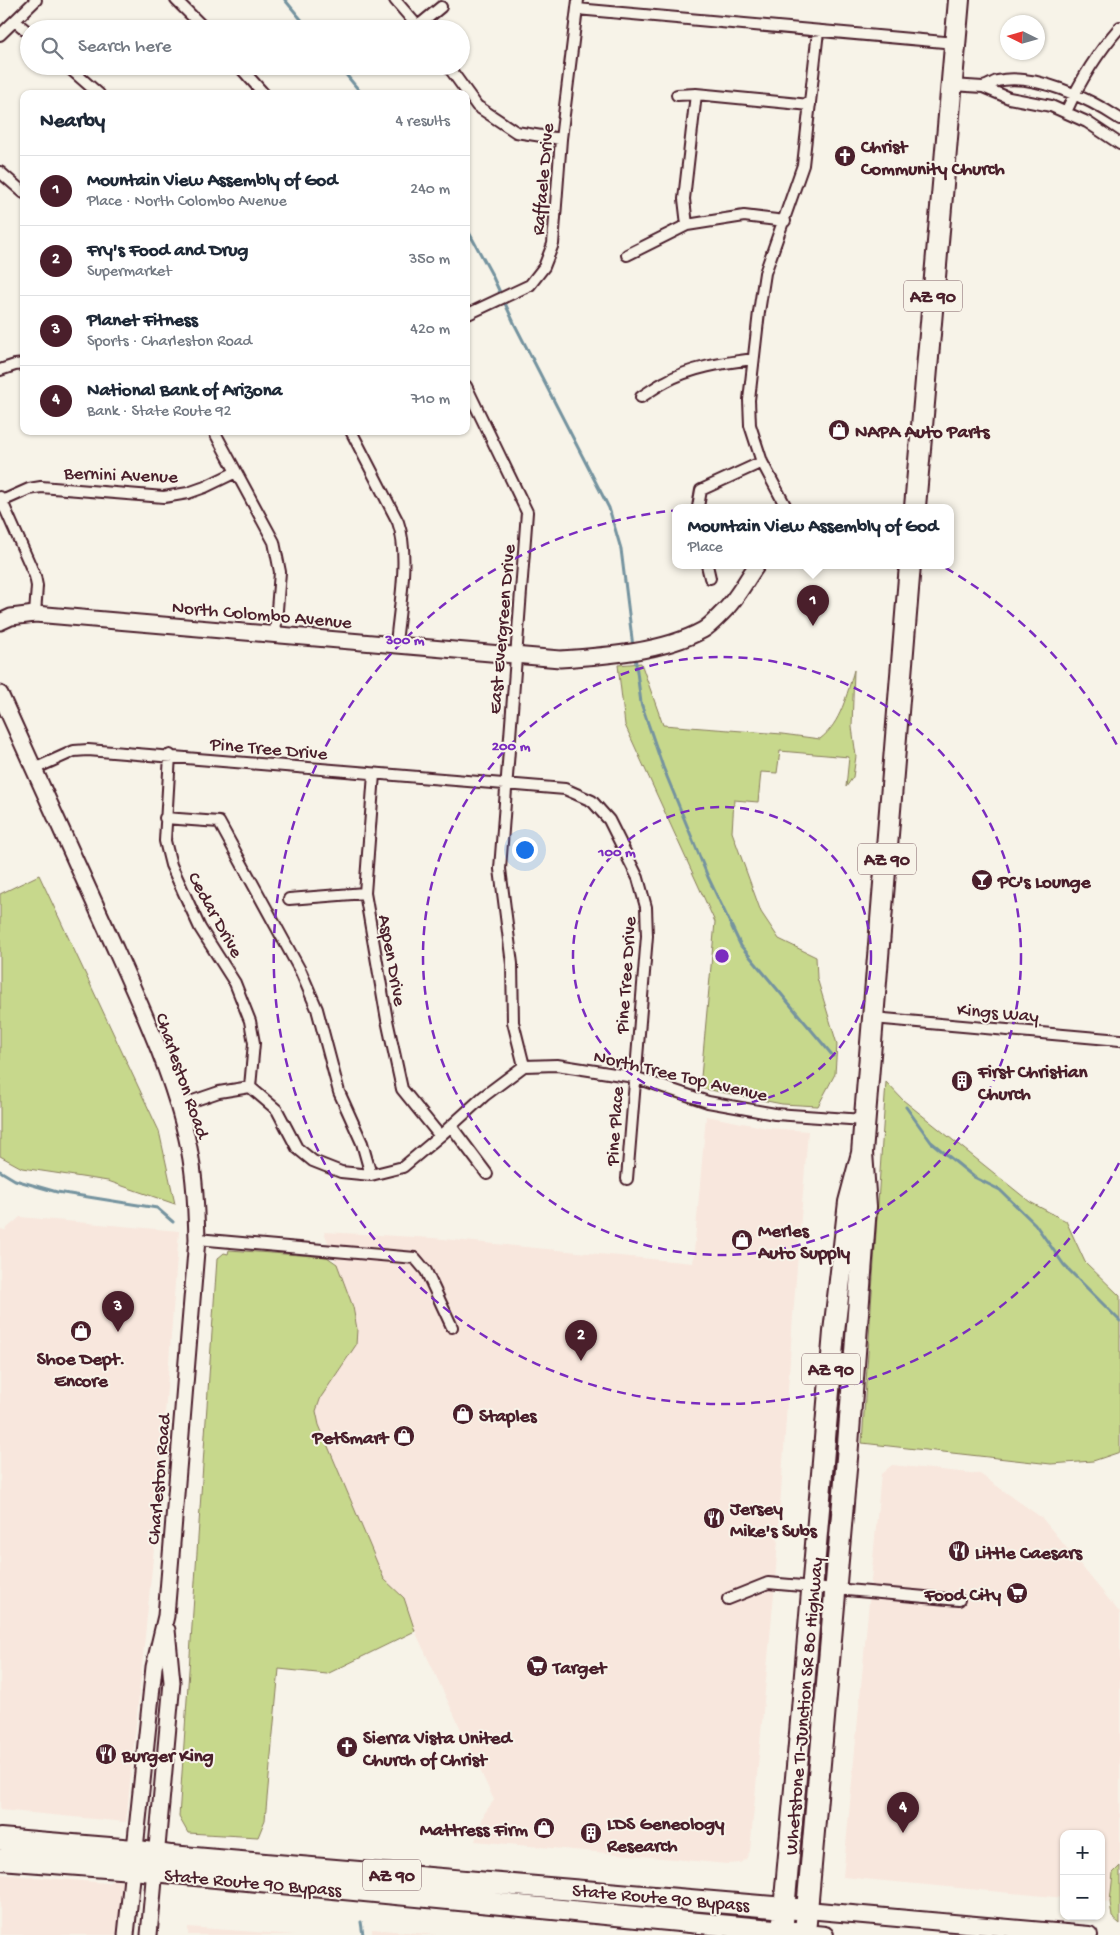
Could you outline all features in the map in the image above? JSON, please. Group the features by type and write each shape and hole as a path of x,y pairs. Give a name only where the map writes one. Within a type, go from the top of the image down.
{"highway":[{"name":"AZ 90","path":"914,504 959,0"},
{"name":"Whetstone TI-Junction SR 80 Highway","path":"812,1934 807,1910 836,1589 866,1207 862,1153 864,1120 910,569"},
{"name":"Whetstone TI-Junction SR 80 Highway","path":"782,1933 834,1332 849,1202 862,1153"},
{"name":"State Route 90 Bypass","path":"0,1839 156,1863 782,1933 812,1934"},
{"name":"State Route 90 Bypass","path":"0,1859 134,1860"},
{"name":"State Route 90 Bypass","path":"156,1863 807,1910"}],"main road":[{"name":"North Colombo Avenue","path":"0,622 11,617 35,614 560,659 604,656 638,651 680,640 704,629 725,611 753,569"},
{"name":"Charleston Road","path":"0,694 163,1060 189,1148 196,1195 197,1239 166,1616 154,1667 126,1935"},
{"name":"Charleston Road","path":"149,1935 172,1682 166,1616"},
{"path":"807,1910 1089,1935"}],"street":[{"path":"0,35 36,0"},
{"path":"176,0 197,20"},
{"path":"395,0 413,20"},
{"path":"577,5 956,42"},
{"name":"Raffaele Drive","path":"470,313 530,285 544,268 554,244 561,139 577,5"},
{"path":"427,20 441,8"},
{"path":"16,21 20,25"},
{"path":"1066,112 1103,46 1120,27"},
{"path":"784,504 762,462 750,424 749,400 765,273 785,221 803,165 818,30"},
{"path":"77,75 94,90"},
{"path":"247,75 260,90"},
{"path":"455,75 465,90"},
{"path":"983,88 997,81 1034,82 1074,95 1120,119"},
{"path":"952,85 983,88 1009,98 1043,104 1066,112 1087,122 1120,144"},
{"path":"677,95 696,94 810,104"},
{"path":"687,225 684,199 696,94"},
{"path":"470,96 477,106 516,132 561,139"},
{"path":"0,172 20,189"},
{"path":"627,255 687,225 744,216 785,221"},
{"path":"642,397 665,382 690,372 717,364 753,359"},
{"path":"0,370 20,365"},
{"name":"East Evergreen Drive","path":"470,394 527,512 500,868 512,964 512,1022 524,1066"},
{"path":"216,435 274,542 280,572 275,635"},
{"path":"354,435 398,522 403,536 404,554 396,644"},
{"path":"699,504 701,490 762,462"},
{"name":"Bernini Avenue","path":"1,498 41,487 164,496 196,490 236,472"},
{"path":"1,498 35,576 37,586 35,614"},
{"path":"708,569 710,578"},
{"name":"Pine Tree Drive","path":"34,769 74,751 88,750 170,755 374,774 565,788 592,801 609,820 638,878 646,907 647,936 634,1077"},
{"name":"Cedar Drive","path":"170,755 165,842 171,865 200,928 235,982 250,1021 254,1042 250,1087"},
{"name":"Aspen Drive","path":"374,774 365,893 387,1020 402,1089 440,1136"},
{"path":"165,818 219,822 304,979 317,1009 338,1092 362,1143 371,1175"},
{"path":"288,899 365,893"},
{"name":"Kings Way","path":"873,1018 1120,1040"},
{"name":"North Tree Top Avenue","path":"524,1066 557,1065 634,1077 708,1102 775,1114 864,1120"},
{"path":"178,1106 219,1092 250,1087 277,1110 297,1148 313,1161 341,1172 371,1175 403,1166 484,1096 524,1066"},
{"name":"Pine Place","path":"627,1179 634,1077"},
{"path":"451,1126 487,1174"},
{"path":"197,1239 415,1258 426,1272 452,1327"},
{"path":"728,1599 768,1583 959,1600"}],"shaded area":[{"path":"706,1116 768,1128 808,1131 792,1329 775,1583 750,1851 746,1859 740,1863 728,1864 475,1841 484,1814 494,1800 415,1631 404,1598 384,1579 319,1425 316,1411 321,1397 356,1345 357,1329 353,1307 324,1232 433,1238 693,1263"},
{"path":"20,1217 179,1231 157,1519 126,1822 0,1810 0,1229 5,1230"},
{"path":"892,1465 980,1474 1042,1518 1120,1613 1120,1903 1105,1901 1105,1830 1060,1830 1060,1898 843,1877 881,1474"},
{"path":"132,1869 126,1935 0,1935 0,1874 108,1883"},
{"path":"188,1927 295,1935 188,1935"},
{"path":"372,1929 437,1935 372,1935"}],"green space":[{"path":"641,663 663,725 782,734 820,739 833,725 838,716 846,698 854,670 852,727 856,756 853,777 846,787 849,757 780,751 777,773 761,772 758,802 734,800 732,832 761,912 779,939 816,957 817,978 837,1044 835,1074 818,1106 782,1104 700,1088 715,922 625,725 618,665"},
{"path":"39,875 159,1131 175,1204 108,1181 22,1168 0,1156 0,894"},
{"path":"886,1082 903,1100 1030,1202 1066,1221 1085,1262 1120,1296 1120,1452 1093,1461 1051,1464 862,1443"},
{"path":"229,1250 327,1257 337,1264 353,1307 357,1329 356,1345 321,1397 316,1411 319,1425 384,1579 404,1598 415,1631 327,1674 279,1669 265,1820 258,1837 188,1833 179,1817 217,1259 224,1253 228,1254"},
{"path":"1120,1866 1120,1924 1112,1917 1110,1902 1113,1873"}],"waterway":[{"path":"285,0 302,20"},
{"path":"346,75 359,90"},
{"path":"470,234 609,508 621,549 633,647"},
{"path":"635,656 641,703 663,767 708,877 741,946 833,1056"},
{"path":"906,1107 931,1142 974,1177 1000,1190 1035,1224 1064,1265 1120,1321"},
{"path":"0,1171 15,1180 57,1192 157,1208 173,1222"},
{"path":"361,1922 363,1935"}],"place":[{"name":"Christ Community Church","path":"845,156"},
{"name":"NAPA Auto Parts","path":"839,430"},
{"name":"Mountain View Assembly of God","path":"813,626"},
{"name":"PC's Lounge","path":"982,880"},
{"name":"First Christian Church","path":"962,1081"},
{"name":"Merles Auto Supply","path":"742,1240"},
{"name":"Shoe Dept. Encore","path":"81,1331"},
{"name":"Planet Fitness","path":"118,1332"},
{"name":"Fry's Food and Drug","path":"581,1361"},
{"name":"Staples","path":"463,1414"},
{"name":"PetSmart","path":"404,1436"},
{"name":"Jersey Mike's Subs","path":"714,1518"},
{"name":"Little Caesars","path":"959,1551"},
{"name":"Food City","path":"1017,1593"},
{"name":"Target","path":"537,1666"},
{"name":"Sierra Vista United Church of Christ","path":"347,1747"},
{"name":"Burger King","path":"106,1754"},
{"name":"Mattress Firm","path":"544,1828"},
{"name":"LDS Geneology Research","path":"591,1833"},
{"name":"National Bank of Arizona","path":"903,1833"}]}
